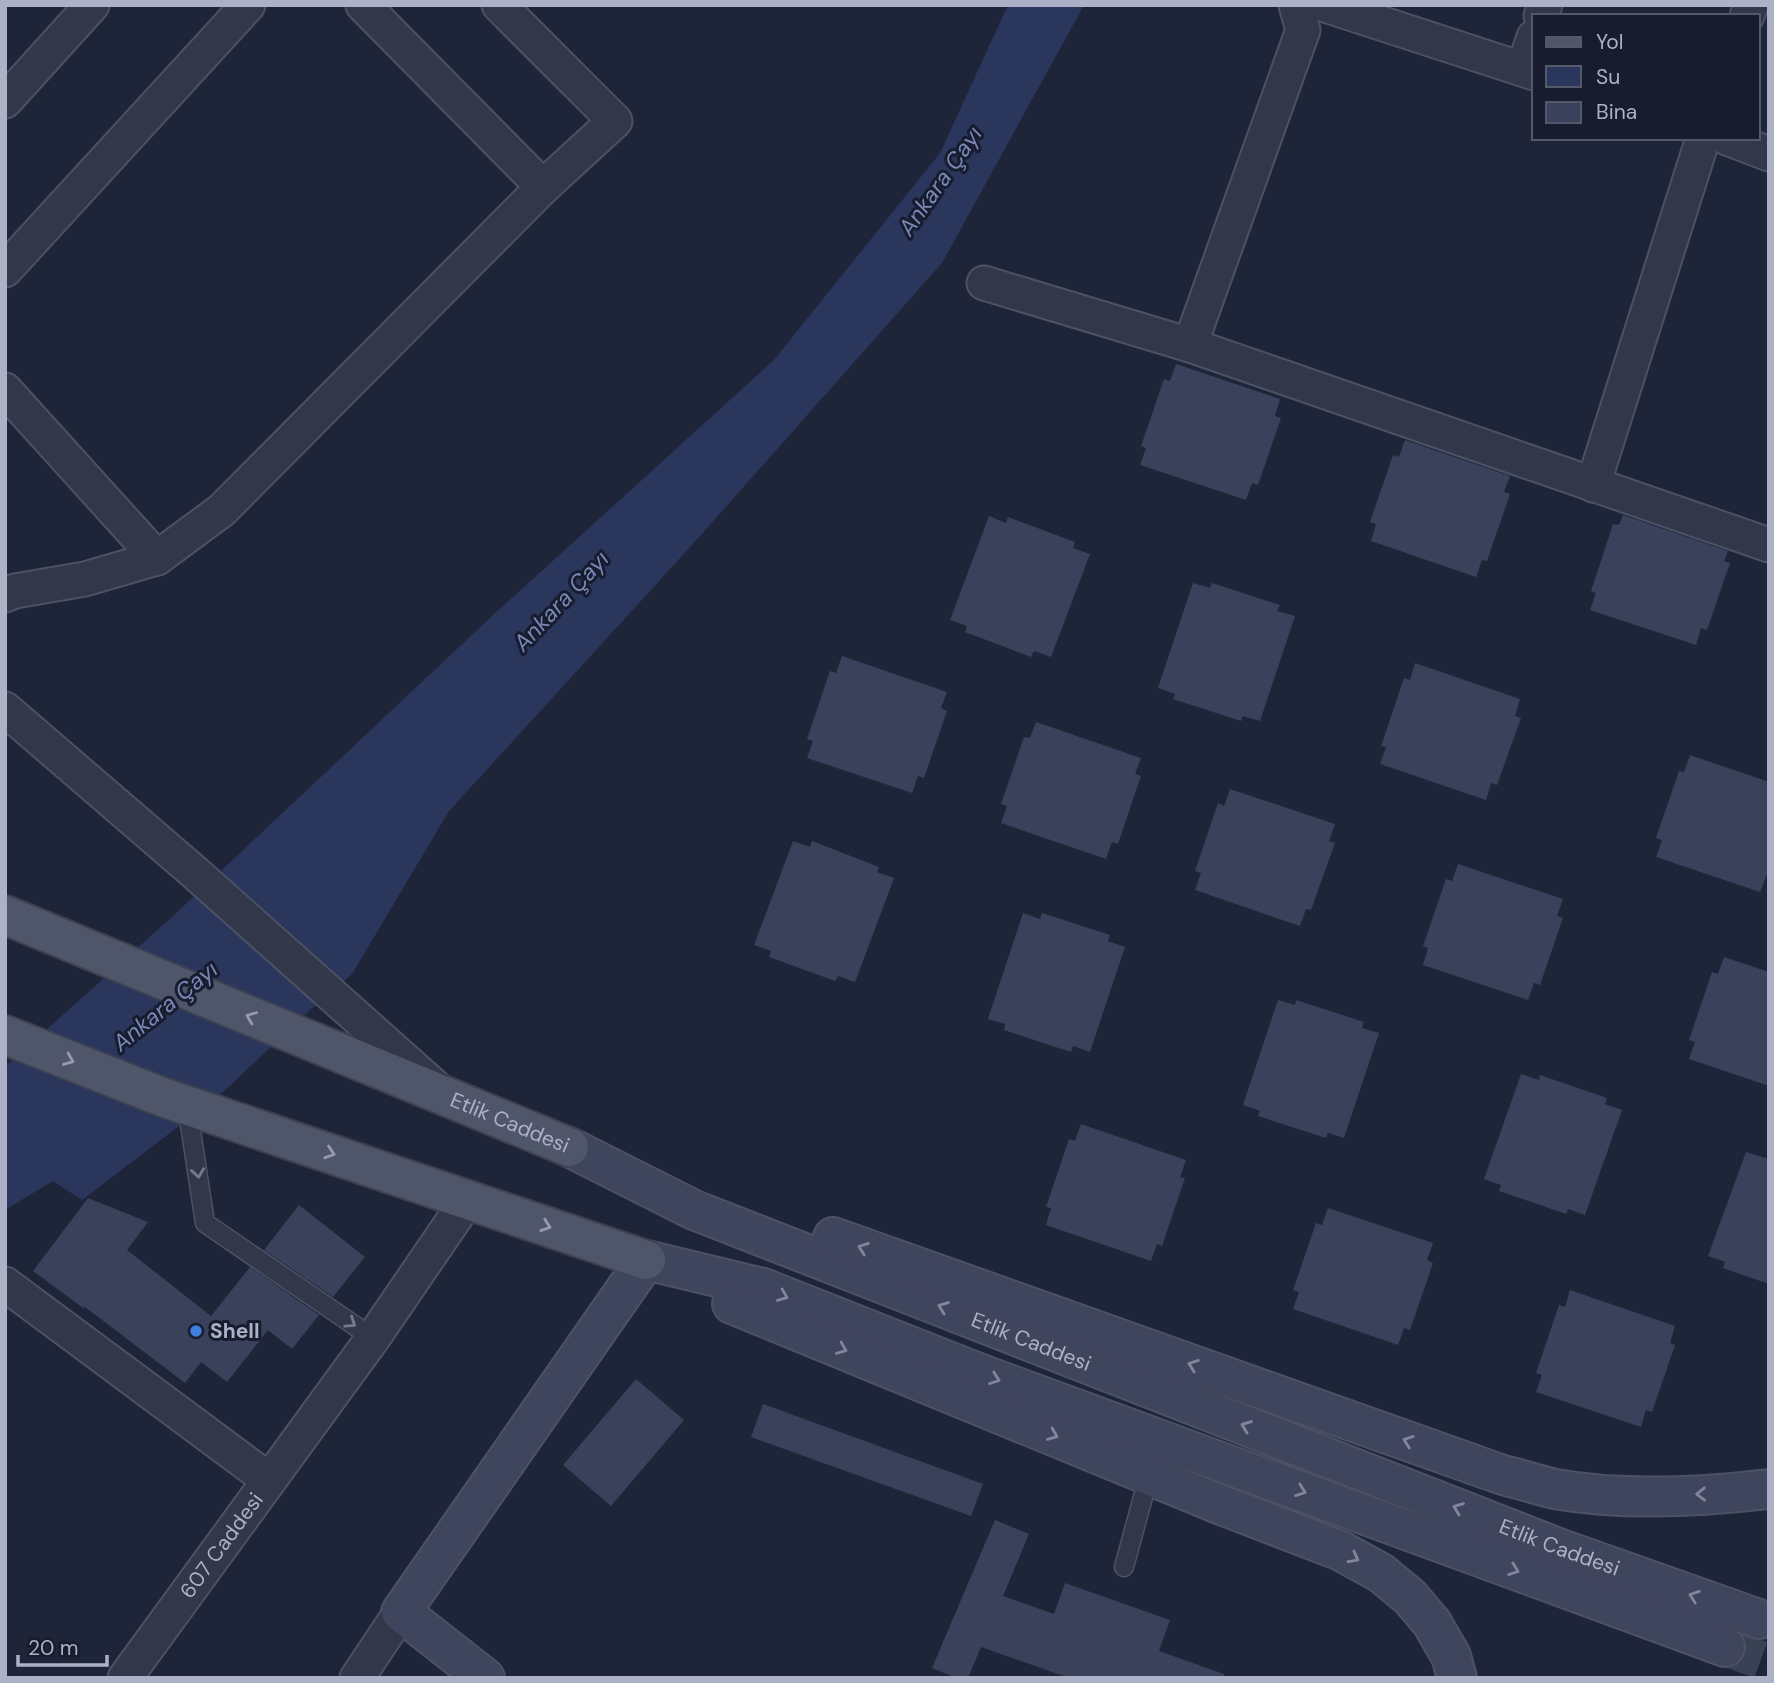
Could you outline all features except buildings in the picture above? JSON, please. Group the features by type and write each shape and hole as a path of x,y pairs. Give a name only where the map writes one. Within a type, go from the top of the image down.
{"main road":[{"name":"Etlik Caddesi","path":"5,915 569,1147 694,1210 1548,1544 1759,1619"},
{"name":"Etlik Caddesi","path":"5,1035 187,1105 646,1261 763,1288 981,1374 1725,1647"},
{"path":"569,1147 795,1223 1503,1475 1555,1489 1641,1495 1727,1494 1769,1489"},
{"path":"485,1678 401,1612 646,1261 700,1291 1342,1551 1381,1573 1410,1597 1432,1623 1451,1656 1457,1678"}],"street":[{"path":"5,100 92,5"},
{"path":"5,271 248,5"},
{"path":"363,5 543,187"},
{"path":"5,595 85,579 157,558 222,510 543,187 615,121 499,5"},
{"path":"1190,345 1303,30 1296,5"},
{"path":"1325,5 1529,71 1532,51"},
{"path":"1594,485 1702,140"},
{"path":"1732,140 1769,154"},
{"path":"984,284 1190,345 1769,545"},
{"path":"5,390 157,558"},
{"path":"5,709 193,871 447,1097"},
{"name":"607 Caddesi","path":"125,1678 373,1338 468,1199"},
{"path":"5,1283 270,1480"},
{"path":"358,1678 401,1612"}],"lane":[{"path":"187,1105 205,1223 373,1338"},
{"path":"1124,1566 1149,1475"}],"water":[{"name":"Ankara Çayı","path":"1008,5 1084,5 942,263 691,546 449,811 352,974 221,1094 82,1200 53,1181 5,1210 5,1067 172,917 492,616 774,360 940,153"}],"tunnel":[{"path":"1725,1647 1769,1663"}],"place":[{"name":"Shell","path":"196,1331"}]}
